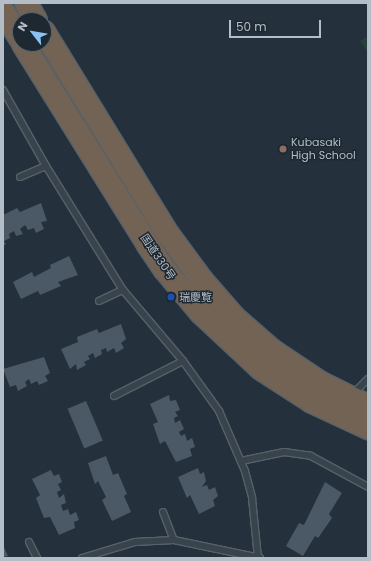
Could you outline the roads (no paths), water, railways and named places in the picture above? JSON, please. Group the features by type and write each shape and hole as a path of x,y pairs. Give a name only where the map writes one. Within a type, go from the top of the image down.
{"highway":[{"path":"26,3 31,12"},
{"path":"3,11 12,25"},
{"name":"国道330号","path":"52,45 168,234 200,279 234,317 273,351 347,406 368,428"},
{"name":"国道330号","path":"29,52 148,245 183,293 221,334 261,369 347,406"}],"lane":[{"path":"3,90 46,166 123,290 183,361 219,411 241,461 252,498 258,558 174,540 134,542 82,558"},
{"path":"20,177 46,166"},
{"path":"99,301 123,290"},
{"path":"114,396 183,361"},
{"path":"347,406 368,379"},
{"path":"241,461 284,452 311,456 368,487"},
{"path":"163,512 174,540"},
{"path":"29,542 37,558"}],"place":[{"name":"Kubasaki High School","path":"283,149"},
{"name":"瑞慶覧","path":"171,297"}]}
